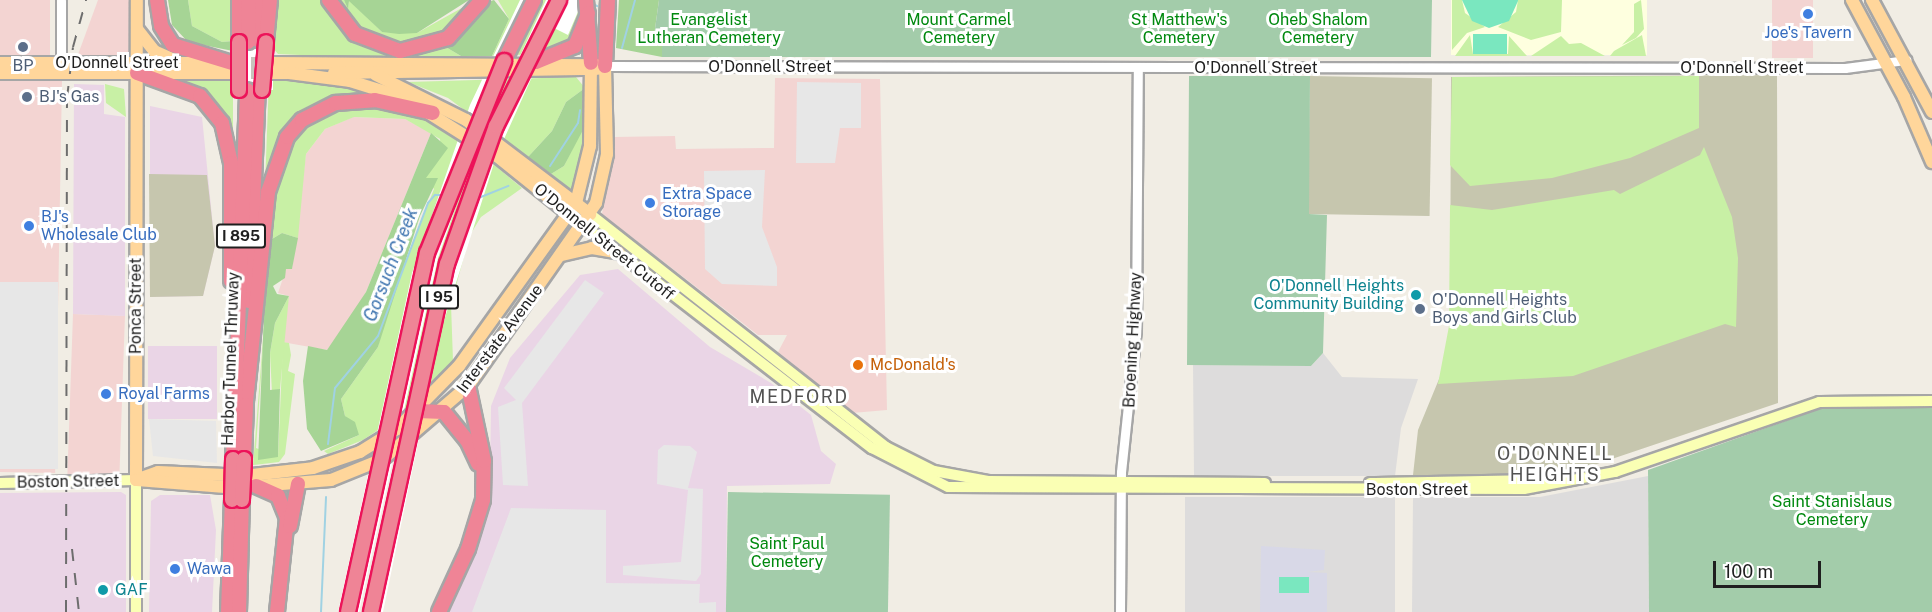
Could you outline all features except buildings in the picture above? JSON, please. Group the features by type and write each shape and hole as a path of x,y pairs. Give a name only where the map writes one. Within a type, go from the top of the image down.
{"highway":[{"path":"157,0 161,26 173,45 233,66"},
{"path":"239,0 253,42"},
{"path":"249,0 253,42 251,90"},
{"path":"251,90 253,42 259,0"},
{"path":"253,42 270,0"},
{"path":"329,0 355,34 400,51 437,44 471,15 482,0"},
{"name":"I 95","path":"348,612 427,253 460,158 534,0"},
{"name":"I 95","path":"371,612 447,264 496,126 559,0"},
{"path":"605,66 608,0"},
{"path":"536,62 575,46 587,6"},
{"path":"587,6 591,68"},
{"path":"137,68 200,96 225,131 231,163 235,382"},
{"name":"Harbor Tunnel Thruway","path":"228,612 239,459 245,411 258,122 251,90"},
{"name":"Harbor Tunnel Thruway","path":"239,459 235,382 251,90"},
{"path":"245,411 268,192 287,137 302,120 336,103 375,100 433,113"},
{"path":"439,612 473,538 484,489 468,386"},
{"path":"417,411 444,412 467,440 484,489"},
{"path":"253,482 271,491 282,503 286,539"},
{"path":"277,612 286,539 298,484"},
{"name":"Harbor Tunnel Thruway","path":"237,500 239,612"}],"main road":[{"name":"Ponca Street","path":"136,612 137,0"},
{"path":"1852,0 1888,65 1932,162"},
{"path":"1860,0 1864,19"},
{"path":"1872,0 1932,112"},
{"path":"137,29 154,51 189,63"},
{"name":"O'Donnell Street","path":"591,68 536,62 348,62 270,68 289,73 371,73 591,68 605,66"},
{"name":"O'Donnell Street Cutoff","path":"348,62 466,120 573,209 583,225 895,458"},
{"name":"O'Donnell Street","path":"0,63 61,68 233,66"},
{"name":"O'Donnell Street","path":"137,68 189,63 233,66"},
{"name":"Interstate Avenue","path":"253,482 298,484 343,477 383,459 444,412 468,386 590,214 607,154 605,66"},
{"name":"O'Donnell Street","path":"0,73 61,68"},
{"name":"Interstate Avenue","path":"253,482 343,459 376,443 417,411 459,366 573,209 590,146 591,68"},
{"name":"O'Donnell Street Cutoff","path":"289,73 380,88 433,113 573,209 590,214 895,458"},
{"path":"562,255 592,248 619,253"},
{"name":"Boston Street","path":"895,458 961,478 1121,486 1524,489 1597,477 1819,397 1932,394"},
{"name":"Boston Street","path":"1694,442 1819,402 1932,401"},
{"path":"136,480 225,481"},
{"name":"Boston Street","path":"0,483 136,480"}],"street":[{"path":"61,0 61,68"},
{"name":"O'Donnell Street","path":"605,66 1888,65 1906,60"},
{"name":"Broening Highway","path":"1120,612 1121,486 1135,364 1138,67"}],"shaded area":[{"path":"0,0 50,0 50,59 0,59"},
{"path":"98,0 130,0 130,59 76,60"},
{"path":"1451,0 1647,0 1647,55 1451,55"},
{"path":"1772,0 1813,0 1813,58 1772,58"},
{"path":"1777,75 1778,403 1591,466 1513,475 1413,475 1418,430 1444,367 1450,330 1451,77"},
{"path":"1310,76 1432,78 1430,216 1308,214"},
{"path":"775,78 880,79 887,410 852,413 778,352 787,335 758,335 602,214 614,137 675,136 676,149 774,148"},
{"path":"0,80 62,81 55,473 0,472"},
{"path":"797,82 861,83 861,128 840,128 835,163 796,163"},
{"path":"74,84 104,85 104,114 125,117 125,316 73,314"},
{"path":"150,106 202,117 215,246 203,296 150,297"},
{"path":"353,117 405,119 431,133 366,292 346,328 327,350 282,342 289,296 278,293 286,269 292,269 306,154 325,129"},
{"path":"765,170 762,227 777,267 777,286 722,284 705,269 704,171"},
{"path":"149,174 207,175 215,246 203,296 150,297"},
{"path":"618,269 710,347 771,383 811,415 821,451 836,464 830,484 727,486 726,612 444,612 490,474 491,406 510,358 580,275"},
{"path":"585,280 604,293 522,403 528,486 503,485 498,407 516,400 504,388"},
{"path":"0,282 58,282 58,469 0,469"},
{"path":"73,314 125,316 119,478 67,476"},
{"path":"148,346 217,346 217,419 148,419"},
{"path":"1323,353 1342,377 1418,379 1401,428 1395,476 1194,476 1193,365 1311,366"},
{"path":"149,419 216,421 217,463 153,456"},
{"path":"664,445 690,446 697,452 688,488 703,489 701,574 696,581 623,575 623,566 681,562 688,490 657,484 658,450"},
{"path":"1648,476 1649,612 1412,612 1413,497 1540,497"},
{"path":"121,492 126,495 126,612 0,612 0,493"},
{"path":"160,495 210,495 216,530 212,612 149,612 151,501"},
{"path":"1185,497 1395,497 1395,612 1185,612"},
{"path":"511,508 606,510 606,583 700,584 699,603 716,602 716,612 472,612"},
{"path":"1261,546 1325,550 1324,570 1307,572 1327,573 1327,612 1260,612","holes":["1279,577 1309,577 1309,593 1279,593"]}],"green space":[{"path":"168,0 188,0 192,26 222,42 233,41 233,51 188,42 172,25"},
{"path":"188,0 234,0 233,41 222,42 192,26"},
{"path":"276,0 324,0 344,32 380,53 405,57 444,46 461,56 366,58 278,54 272,47"},
{"path":"333,0 344,0 348,8 349,0 382,32 417,33 476,0 440,36 398,45 363,34"},
{"path":"344,0 469,0 417,33 399,34 382,32 349,1 348,9"},
{"path":"494,0 509,19 492,56 461,56 444,46 465,30 484,3"},
{"path":"498,0 580,0 583,10 571,43 541,54 492,56 509,19"},
{"path":"619,0 659,0 654,36 662,38 662,57 616,48"},
{"path":"659,0 1432,0 1431,57 662,57 662,38 654,36"},
{"path":"1452,0 1462,0 1465,13 1485,27 1467,33 1452,50"},
{"path":"1462,0 1518,1 1509,21 1489,28 1472,21"},
{"path":"1518,0 1562,0 1561,32 1531,40 1498,27 1516,12"},
{"path":"1641,0 1644,29 1636,38 1622,45 1634,32 1634,4"},
{"path":"1473,34 1507,34 1507,54 1473,54"},
{"path":"1470,35 1473,54 1508,54 1509,36 1527,56 1455,56"},
{"path":"1642,35 1646,56 1610,56 1614,51"},
{"path":"1561,36 1569,44 1581,43 1605,56 1531,56"},
{"path":"1189,76 1310,76 1309,214 1327,215 1323,353 1311,366 1187,365"},
{"path":"1699,76 1699,128 1630,158 1552,178 1470,186 1450,165 1452,77"},
{"path":"576,77 585,88 566,102 552,131 528,157 448,98 408,82"},
{"path":"233,79 233,140 216,105 167,80"},
{"path":"269,79 347,87 377,96 345,96 278,142 265,185"},
{"path":"105,84 124,89 126,117 106,103"},
{"path":"585,88 583,130 564,166 551,174 528,157 552,131 566,102"},
{"path":"341,105 409,108 458,135 522,188 481,217 470,235 451,304 453,361 405,412 363,440 328,454 324,451 359,435 345,416 341,399 378,347 386,311 434,189 425,178 441,156 440,139 405,119 354,117 325,129 306,154 298,238 282,233 272,239 268,236 270,200 296,130"},
{"path":"586,121 576,186 569,189 551,174 564,166"},
{"path":"431,133 448,148 426,178 438,178 420,216 378,347 341,399 345,416 355,422 359,435 321,451 307,429 303,381 308,346 327,350 366,292"},
{"path":"1704,147 1732,217 1738,258 1736,327 1725,324 1573,376 1438,384 1449,326 1450,205 1492,210 1614,190 1620,194 1700,155"},
{"path":"282,233 298,238 292,269 286,269 285,278 273,286 277,294 289,296 275,323 270,353 270,390 280,389 278,457 258,460 264,314 272,239"},
{"path":"268,277 256,448 278,457 283,342 289,343 291,355 288,371 295,374 285,454 279,462 253,465"},
{"path":"289,296 280,389 272,393 270,353 275,323"},
{"name":"Saint Stanislaus Cemetery","path":"1828,406 1932,406 1932,612 1649,612 1648,470"},
{"name":"Saint Paul Cemetery","path":"728,492 890,495 888,612 726,612"},
{"path":"1279,577 1309,577 1309,593 1279,593"}],"pier":[{"path":"520,0 543,0 487,118 438,258 359,612 338,612 412,273 470,105"},
{"path":"546,0 583,0 568,35 554,28 496,157 442,327 383,612 362,612 439,263 483,135"},
{"path":"233,42 273,42 273,90 233,90"}],"waterway":[{"name":"Gorsuch Creek","path":"622,48 635,0"},
{"path":"592,3 597,6"},
{"name":"Gorsuch Creek","path":"550,166 578,123 580,110"},
{"name":"Gorsuch Creek","path":"476,199 508,186"},
{"name":"Gorsuch Creek","path":"328,444 335,388 378,336 428,203 435,195 443,195"},
{"name":"Gorsuch Creek","path":"321,612 326,497"}],"tunnel":[{"path":"233,63 271,63"},
{"path":"233,73 270,73"}],"railway":[{"path":"66,612 67,98 73,47 86,0"},
{"path":"72,549 79,612"}],"place":[{"name":"Joe's Tavern","path":"1808,14"},
{"name":"BP","path":"23,47"},
{"name":"BJ's Gas","path":"27,97"},
{"name":"Extra Space Storage","path":"650,203"},
{"name":"BJ's Wholesale Club","path":"29,226"},
{"name":"O'Donnell Heights Community Building","path":"1416,295"},
{"name":"O'Donnell Heights Boys and Girls Club","path":"1420,309"},
{"name":"McDonald's","path":"858,365"},
{"name":"Royal Farms","path":"106,394"},
{"name":"Wawa","path":"175,569"},
{"name":"GAF","path":"103,590"}],"district":[{"name":"MEDFORD","path":"799,397"},
{"name":"O'DONNELL HEIGHTS","path":"1555,465"}],"park label":[{"name":"Evangelist Lutheran Cemetery","path":"709,29"},
{"name":"Mount Carmel Cemetery","path":"959,29"},
{"name":"St Matthew's Cemetery","path":"1179,29"},
{"name":"Oheb Shalom Cemetery","path":"1318,29"}]}
